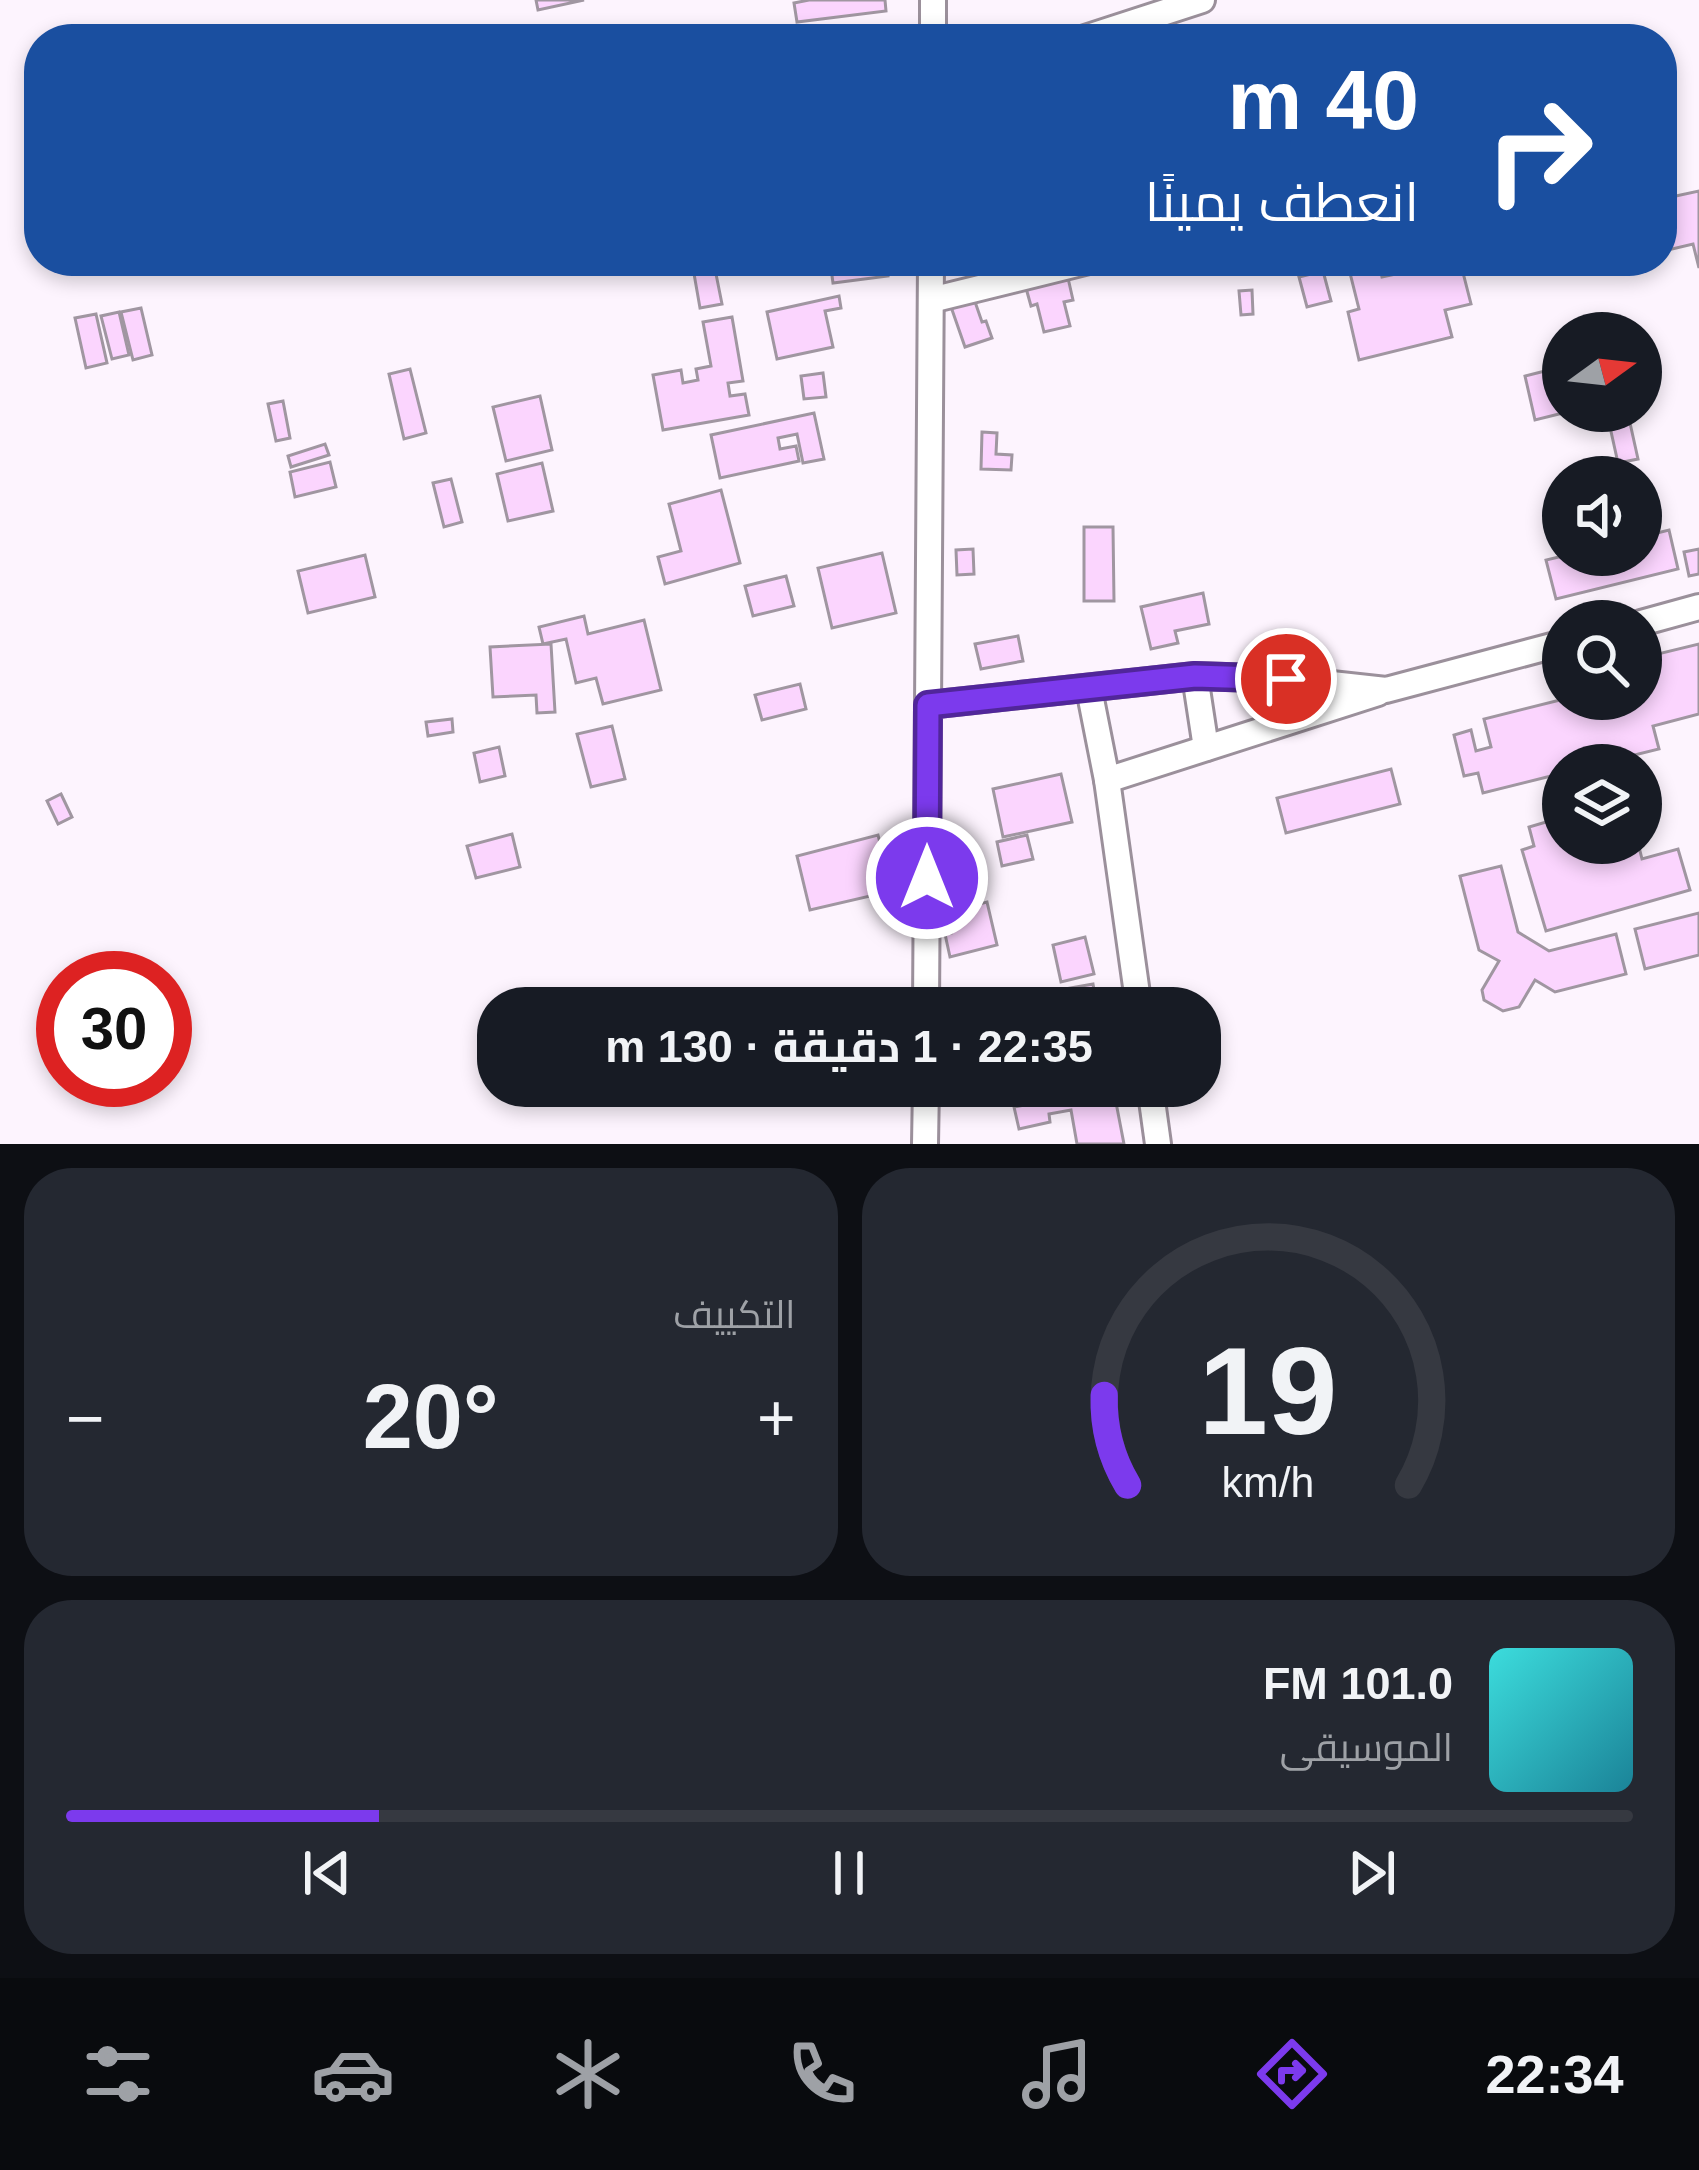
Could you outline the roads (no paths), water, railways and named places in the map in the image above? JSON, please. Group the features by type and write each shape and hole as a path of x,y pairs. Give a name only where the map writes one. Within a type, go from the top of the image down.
{"street":[{"path":"1128,24 1202,0"},
{"path":"926,987 931,276"},
{"path":"931,299 1027,276"},
{"path":"1662,618 1699,608"},
{"path":"1107,780 1386,690 1542,649"},
{"path":"928,705 1195,676 1286,679 1386,690"},
{"path":"1195,676 1206,748"},
{"path":"1089,689 1136,987"},
{"path":"925,1144 926,1107"},
{"path":"1153,1107 1158,1144"}]}
